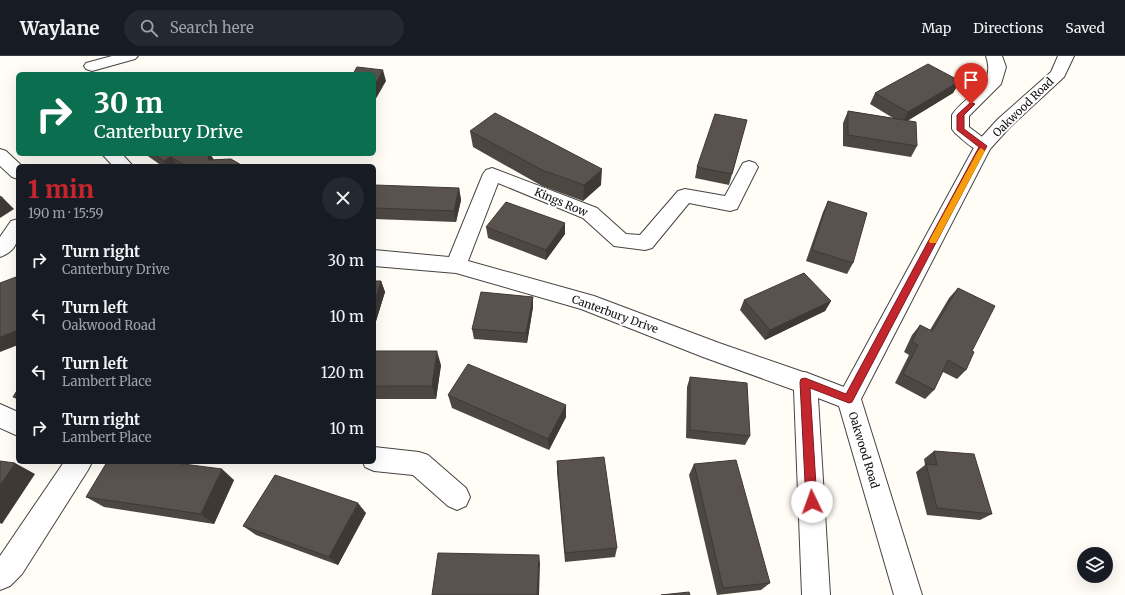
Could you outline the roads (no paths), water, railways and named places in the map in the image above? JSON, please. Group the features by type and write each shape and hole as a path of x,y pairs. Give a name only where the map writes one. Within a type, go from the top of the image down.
{"street":[{"path":"92,66 130,56"},
{"path":"983,146 961,130 960,115 993,84 998,67 994,56"},
{"name":"Oakwood Road","path":"908,595 849,399 983,146 1004,123 1058,74 1066,56"},
{"path":"0,155 16,171"},
{"path":"113,156 122,164"},
{"name":"Kings Row","path":"456,265 492,174 590,213 621,241 645,243 685,196 730,204 749,167"},
{"path":"0,249 5,245 16,229"},
{"name":"Canterbury Drive","path":"376,258 456,265 586,302 711,350 805,382 849,399"},
{"path":"805,382 816,595"},
{"path":"0,415 16,424"},
{"path":"376,459 419,464 457,497"},
{"path":"0,576 12,564 78,464"}]}
